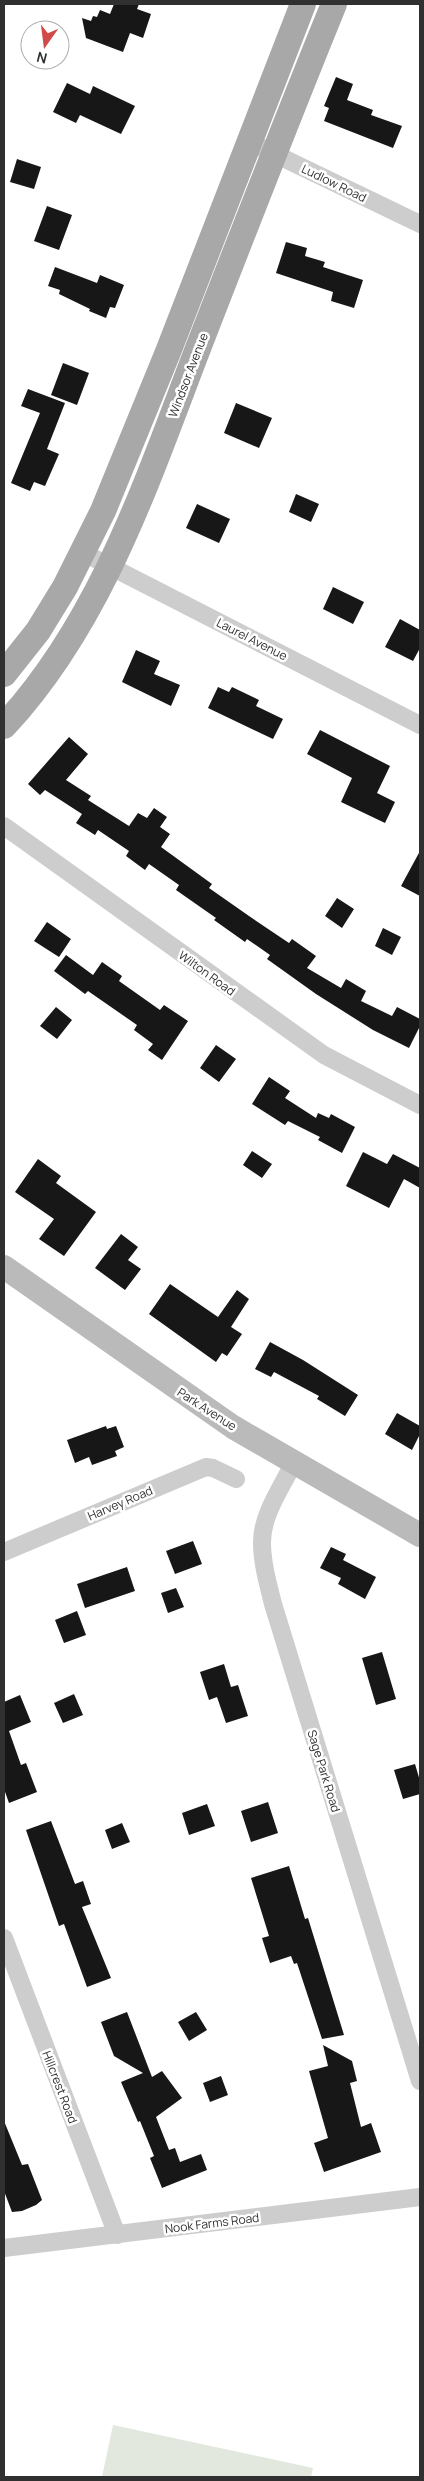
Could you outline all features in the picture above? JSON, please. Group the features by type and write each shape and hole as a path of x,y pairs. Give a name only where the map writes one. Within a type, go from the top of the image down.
{"main road":[{"path":"4,674 38,630 84,552 168,352 248,141 303,4"},
{"name":"Windsor Avenue","path":"4,726 54,664 111,566 152,468 334,4"},
{"name":"Park Avenue","path":"4,1267 233,1427 420,1536"}],"street":[{"name":"Ludlow Road","path":"248,141 420,224"},
{"name":"Laurel Avenue","path":"84,552 420,725"},
{"name":"Wilton Road","path":"4,826 324,1055 420,1105"},
{"name":"Sage Park Road","path":"294,1462 267,1516 262,1541 265,1568 276,1614 420,2081"},
{"name":"Harvey Road","path":"4,1552 206,1467 213,1468 236,1479"},
{"name":"Hillcrest Road","path":"4,1938 117,2234"},
{"name":"Nook Farms Road","path":"4,2248 420,2197"}],"shaded area":[{"path":"113,2425 313,2468 311,2477 102,2477"}],"building":[{"path":"114,4 139,4 137,9 151,14 143,38 130,33 123,52 86,38 82,18 91,21 93,16 97,17 100,10 110,14"},
{"path":"336,77 353,84 347,100 373,110 371,115 402,126 393,148 324,121 329,108 324,106"},
{"path":"67,83 90,94 93,86 135,106 121,134 80,115 76,123 53,112"},
{"path":"17,159 41,167 34,189 10,182"},
{"path":"47,206 72,215 59,250 34,241"},
{"path":"286,242 307,248 305,256 325,262 323,267 363,280 354,308 331,301 333,292 276,273"},
{"path":"55,267 97,283 100,275 124,285 115,308 110,307 106,318 59,294 60,290 48,286"},
{"path":"63,363 89,373 77,405 51,395"},
{"path":"28,389 65,403 47,449 59,454 45,486 34,482 30,491 11,483 40,413 21,406"},
{"path":"236,403 272,418 259,448 224,433"},
{"path":"296,494 319,504 311,522 289,512"},
{"path":"197,504 230,519 219,543 186,528"},
{"path":"333,587 364,602 353,624 323,609"},
{"path":"400,619 420,630 420,648 413,661 385,647"},
{"path":"136,650 160,661 154,674 180,685 171,706 122,682"},
{"path":"218,687 229,692 232,687 259,700 256,706 283,719 273,739 208,708"},
{"path":"320,730 390,766 377,793 395,802 385,823 341,802 352,778 307,754"},
{"path":"69,737 88,754 66,780 91,796 88,800 129,826 138,813 147,818 154,808 167,817 160,827 170,834 161,847 212,884 209,888 289,943 292,939 316,956 307,968 341,988 346,979 366,991 361,1001 392,1016 397,1007 420,1019 420,1026 409,1048 373,1030 316,994 267,959 270,955 247,939 245,942 214,920 216,918 176,890 179,885 149,864 145,870 126,856 129,851 98,830 95,835 76,823 82,814 45,790 40,795 28,784"},
{"path":"420,851 420,896 401,886"},
{"path":"337,898 354,909 342,928 325,916"},
{"path":"47,922 71,939 59,957 34,941"},
{"path":"383,928 401,937 392,955 375,946"},
{"path":"66,955 93,975 102,962 122,976 119,981 160,1010 164,1005 188,1021 162,1060 148,1050 153,1044 134,1030 137,1025 88,991 85,994 54,971"},
{"path":"56,1007 72,1020 57,1039 40,1026"},
{"path":"216,1045 236,1059 219,1082 200,1068"},
{"path":"269,1077 290,1091 285,1098 316,1118 318,1113 329,1118 331,1114 355,1127 342,1153 318,1140 320,1137 288,1121 285,1125 252,1104"},
{"path":"252,1151 272,1164 262,1178 243,1165"},
{"path":"363,1152 387,1164 393,1154 420,1168 420,1188 404,1179 389,1208 346,1186"},
{"path":"38,1159 61,1176 56,1183 96,1212 64,1256 39,1239 54,1219 15,1192"},
{"path":"121,1234 138,1247 128,1260 141,1269 125,1290 95,1268"},
{"path":"170,1284 218,1317 237,1290 249,1299 231,1327 242,1334 227,1356 222,1353 216,1362 149,1314"},
{"path":"270,1342 303,1360 358,1395 345,1416 317,1399 319,1396 274,1372 271,1377 255,1369"},
{"path":"397,1413 420,1426 420,1434 412,1450 385,1434"},
{"path":"106,1426 107,1429 116,1426 124,1447 115,1451 117,1456 92,1465 89,1457 75,1463 67,1440"},
{"path":"193,1541 202,1564 175,1574 166,1551"},
{"path":"331,1547 346,1554 343,1560 376,1577 365,1599 338,1584 341,1578 320,1568"},
{"path":"127,1567 135,1591 85,1608 77,1584"},
{"path":"176,1588 184,1607 168,1613 161,1593"},
{"path":"77,1611 86,1635 64,1643 55,1620"},
{"path":"382,1652 396,1699 376,1705 362,1658"},
{"path":"224,1664 231,1687 238,1685 248,1716 226,1723 217,1697 209,1700 200,1672"},
{"path":"74,1694 83,1715 63,1723 54,1703"},
{"path":"20,1695 31,1722 9,1731 21,1765 26,1763 37,1792 9,1803 4,1789 4,1702"},
{"path":"415,1764 420,1781 420,1794 403,1799 394,1770"},
{"path":"268,1802 278,1833 251,1842 241,1811"},
{"path":"207,1804 215,1826 189,1835 182,1813"},
{"path":"51,1821 75,1884 83,1881 91,1904 82,1907 111,1978 87,1987 64,1924 59,1926 26,1830"},
{"path":"122,1823 130,1842 112,1849 105,1830"},
{"path":"289,1866 305,1919 308,1918 344,2035 322,2039 297,1963 294,1964 291,1956 270,1963 262,1938 269,1936 251,1878"},
{"path":"127,2012 152,2077 162,2071 182,2098 156,2117 169,2150 175,2148 180,2162 201,2154 207,2170 162,2188 150,2158 154,2156 121,2082 143,2073 114,2056 101,2022"},
{"path":"196,2012 207,2030 189,2041 178,2022"},
{"path":"323,2045 352,2061 357,2081 350,2083 361,2127 371,2123 381,2152 324,2172 314,2143 328,2138 309,2071 328,2066"},
{"path":"221,2076 228,2095 210,2102 203,2083"},
{"path":"4,2121 22,2165 28,2164 42,2200 22,2211 12,2212 4,2191"}]}
